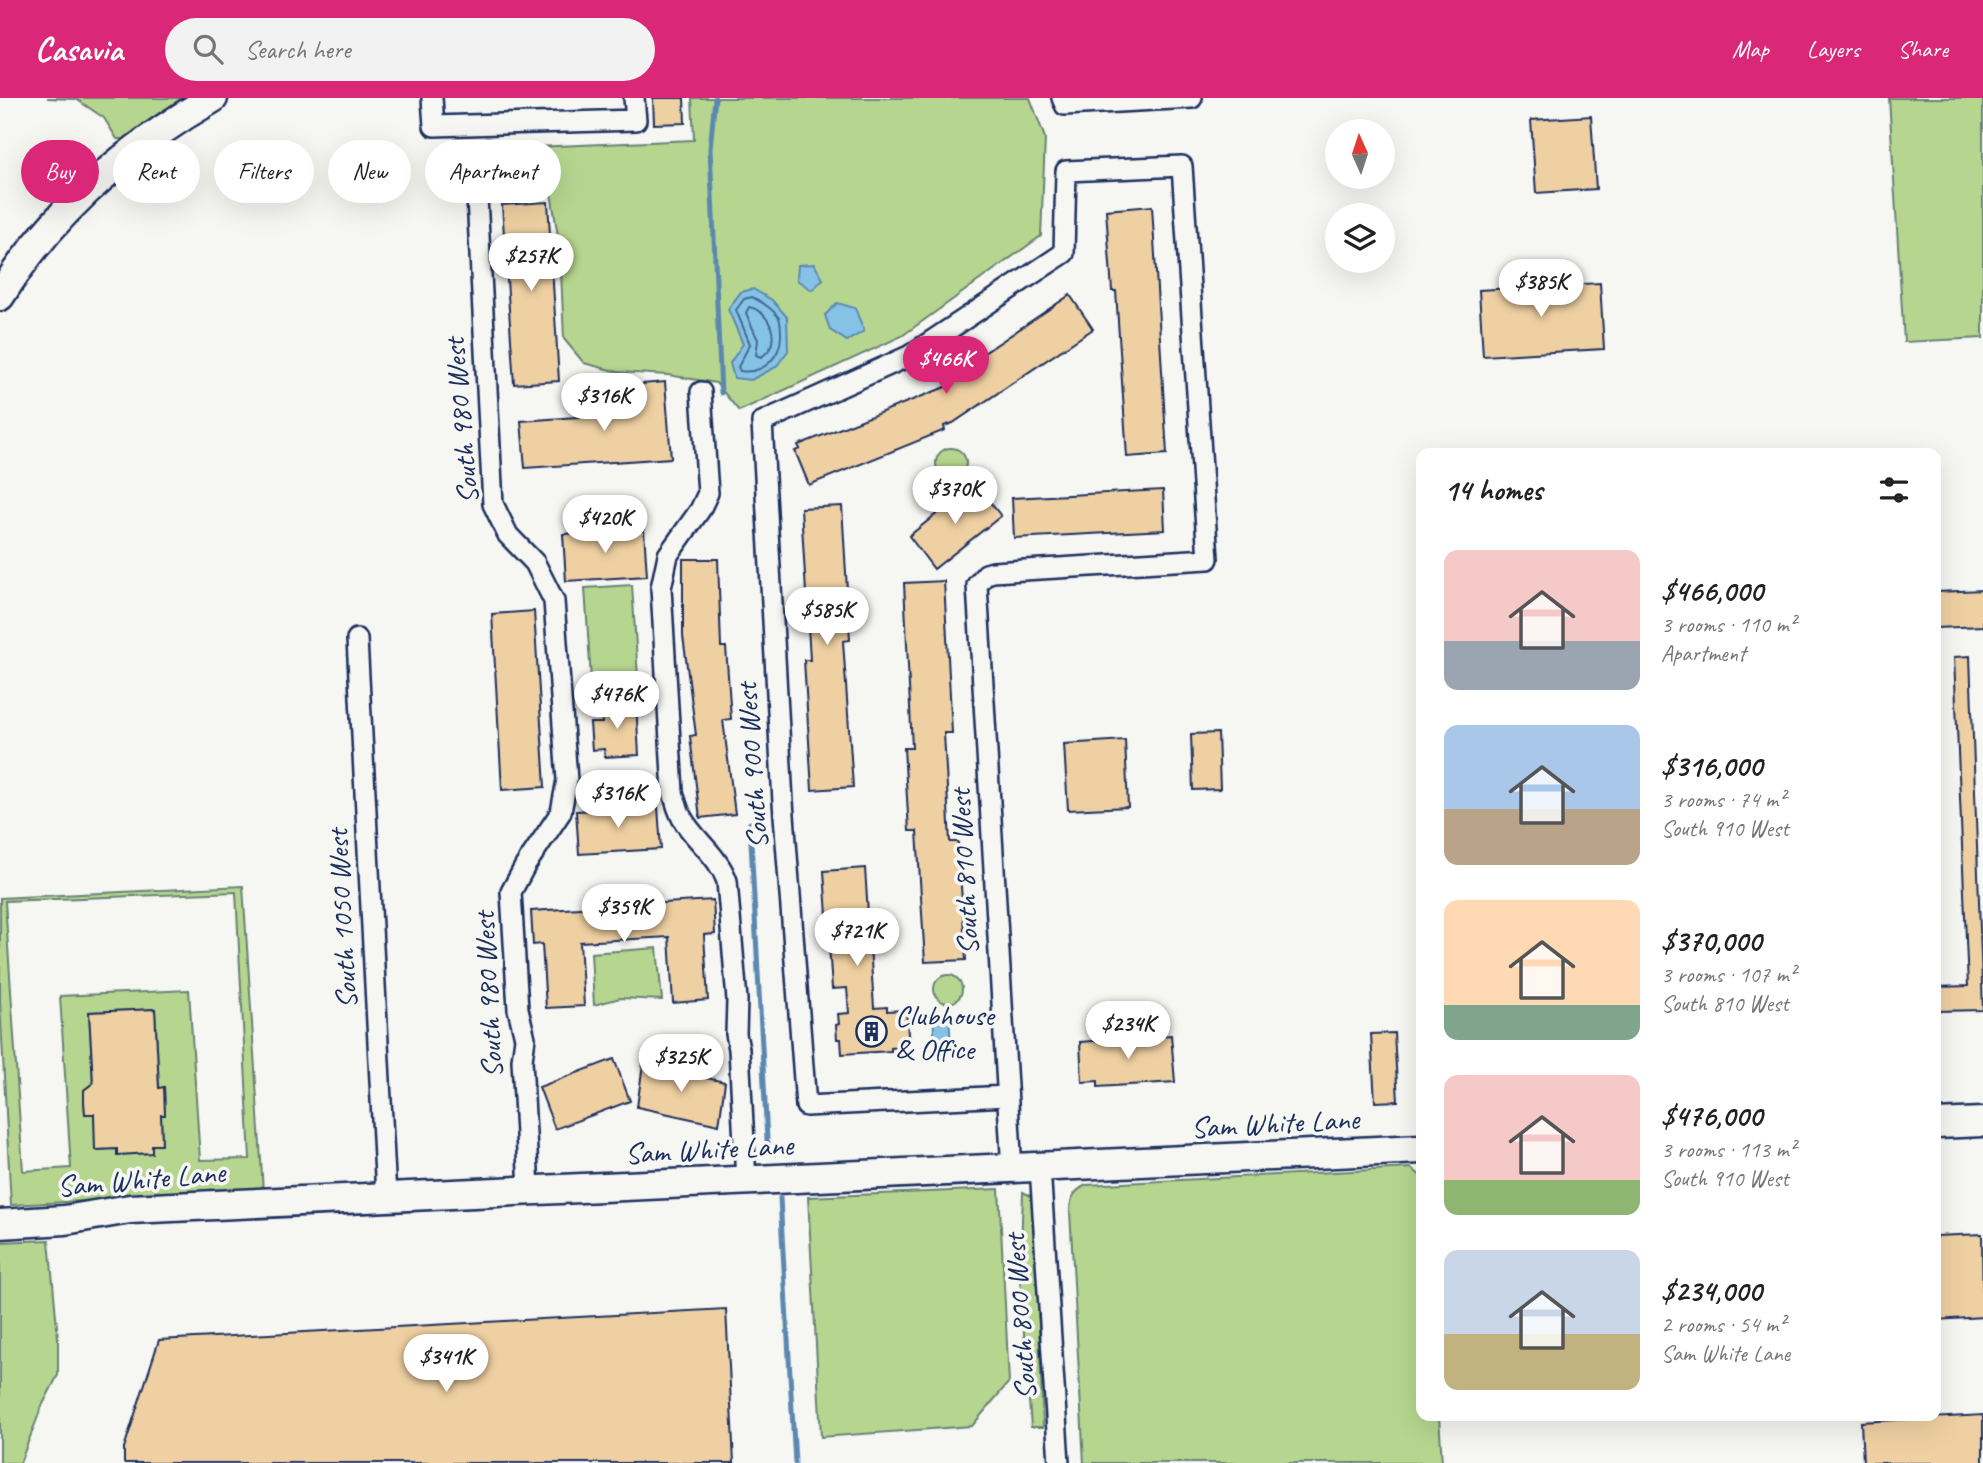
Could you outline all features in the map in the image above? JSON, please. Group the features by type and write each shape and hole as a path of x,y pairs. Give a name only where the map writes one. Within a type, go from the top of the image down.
{"street":[{"path":"0,296 34,247 101,176 173,121 212,98"},
{"path":"432,98 434,126 636,120 634,98"},
{"path":"1063,101 1192,99"},
{"name":"South 900 West","path":"986,574 1011,570 1208,559 1182,166 1066,171 1064,253 909,356 762,422 783,802 806,1106 1007,1096"},
{"name":"South 980 West","path":"477,203 493,504 508,534 535,563 554,601 567,780 562,812 525,866 512,892 518,1009 525,1038 522,1060 529,1189"},
{"path":"701,392 708,493 700,510 668,555 661,588 673,792 683,820 705,845 723,870 727,881 737,1000 736,1034 746,1181"},
{"name":"South 810 West","path":"986,574 977,585 1013,1170"},
{"name":"South 1050 West","path":"357,639 386,1196"},
{"path":"1941,1124 1983,1122"},
{"name":"Sam White Lane","path":"0,1224 65,1220 130,1209 1416,1149"},
{"name":"South 800 West","path":"1040,1167 1059,1463"}],"green space":[{"path":"47,98 184,98 126,139 117,139 104,118 76,99"},
{"path":"692,98 1030,98 1045,138 1041,236 902,336 739,411 716,383 668,375 618,372 584,363 564,339 560,248 553,203 561,203 561,146 694,140"},
{"path":"1889,98 1983,98 1983,338 1904,342"},
{"path":"951,448 962,452 966,463 962,474 951,478 940,474 936,463 940,452"},
{"path":"632,585 639,693 592,695 585,588"},
{"path":"243,886 263,1191 11,1205 0,1002 0,898","holes":["236,892 250,1159 200,1160 189,990 60,996 71,1168 23,1171 5,901","155,1009 159,1088 164,1088 162,1144 152,1145 151,1153 117,1155 117,1149 96,1150 94,1114 85,1114 84,1090 93,1083 89,1012"]},
{"path":"657,948 662,1000 620,998 594,1005 591,953"},
{"path":"948,975 958,979 962,989 958,999 948,1003 938,999 934,989 938,979"},
{"path":"1411,1168 1416,1172 1416,1421 1439,1421 1442,1463 1084,1463 1070,1211 1075,1193 1086,1185"},
{"path":"999,1189 1009,1382 972,1426 821,1437 808,1197"},
{"path":"1023,1192 1031,1196 1034,1202 1043,1427 1031,1427 1020,1280"},
{"path":"49,1240 58,1338 58,1375 42,1406 20,1463 0,1463 0,1242"}],"water":[{"path":"814,264 823,279 812,290 797,280 798,265"},
{"path":"753,289 772,300 787,317 788,351 776,367 751,380 734,378 730,363 743,344 728,309 741,292"},
{"path":"837,303 855,308 864,331 847,341 830,330 825,315"},
{"path":"638,774 639,790 609,792 608,776"},
{"path":"949,1015 951,1046 935,1047 933,1016"}],"building":[{"path":"653,98 684,98 685,123 654,124"},
{"path":"1591,116 1596,189 1536,193 1531,120"},
{"path":"548,203 559,381 514,384 502,205"},
{"path":"1152,206 1167,454 1127,457 1116,291 1112,291 1106,210"},
{"path":"1600,283 1604,349 1483,356 1479,290"},
{"path":"1070,295 1093,329 953,423 944,426 945,430 809,485 795,451 800,449 798,445 948,386 944,380"},
{"path":"665,382 671,458 525,468 521,421 620,414 618,386"},
{"path":"975,483 1001,516 934,569 909,536"},
{"path":"1163,490 1165,530 1014,538 1012,498"},
{"path":"842,506 850,640 843,641 853,787 812,790 804,660 810,660 801,508"},
{"path":"644,530 647,576 566,581 563,534"},
{"path":"683,559 718,559 721,647 726,647 731,719 723,720 735,814 700,818 690,736 696,735 683,636"},
{"path":"944,581 952,733 944,733 950,842 958,842 966,960 925,962 917,831 909,831 904,748 912,748 904,583"},
{"path":"1983,590 1983,626 1941,628 1941,592"},
{"path":"534,611 545,787 502,790 492,614"},
{"path":"1970,656 1983,1010 1941,1011 1941,987 1968,986 1954,657"},
{"path":"636,703 639,755 605,757 604,749 592,750 590,723 602,723 601,705"},
{"path":"1218,733 1220,789 1193,790 1191,734"},
{"path":"1125,740 1128,807 1068,810 1064,744"},
{"path":"658,807 661,849 579,854 576,811"},
{"path":"865,868 874,1008 887,1007 887,1011 906,1010 909,1046 891,1048 891,1051 842,1054 836,1025 839,1024 838,1014 849,1013 847,988 832,989 824,871"},
{"path":"713,900 715,934 704,935 708,1000 673,1003 669,937 580,942 584,1006 546,1008 542,944 533,945 531,911"},
{"path":"155,1009 159,1088 164,1087 162,1145 152,1145 152,1153 117,1155 117,1149 95,1150 94,1114 85,1114 84,1102 84,1090 93,1083 89,1012"},
{"path":"1394,1033 1398,1101 1375,1102 1371,1034"},
{"path":"1171,1035 1175,1082 1098,1087 1098,1081 1082,1082 1080,1042"},
{"path":"614,1059 630,1101 555,1129 539,1087"},
{"path":"643,1064 725,1082 719,1125 637,1107"},
{"path":"1982,1234 1983,1317 1941,1320 1941,1236"},
{"path":"726,1309 734,1463 124,1463 124,1448 159,1340"},
{"path":"1983,1415 1983,1463 1863,1463 1861,1422 1941,1421 1941,1417"}],"waterway":[{"path":"715,98 710,149 721,393"},
{"path":"750,823 767,1140 771,1152"},
{"path":"780,1198 795,1463"}],"place":[{"name":"Clubhouse & Office","path":"872,1032"}]}
